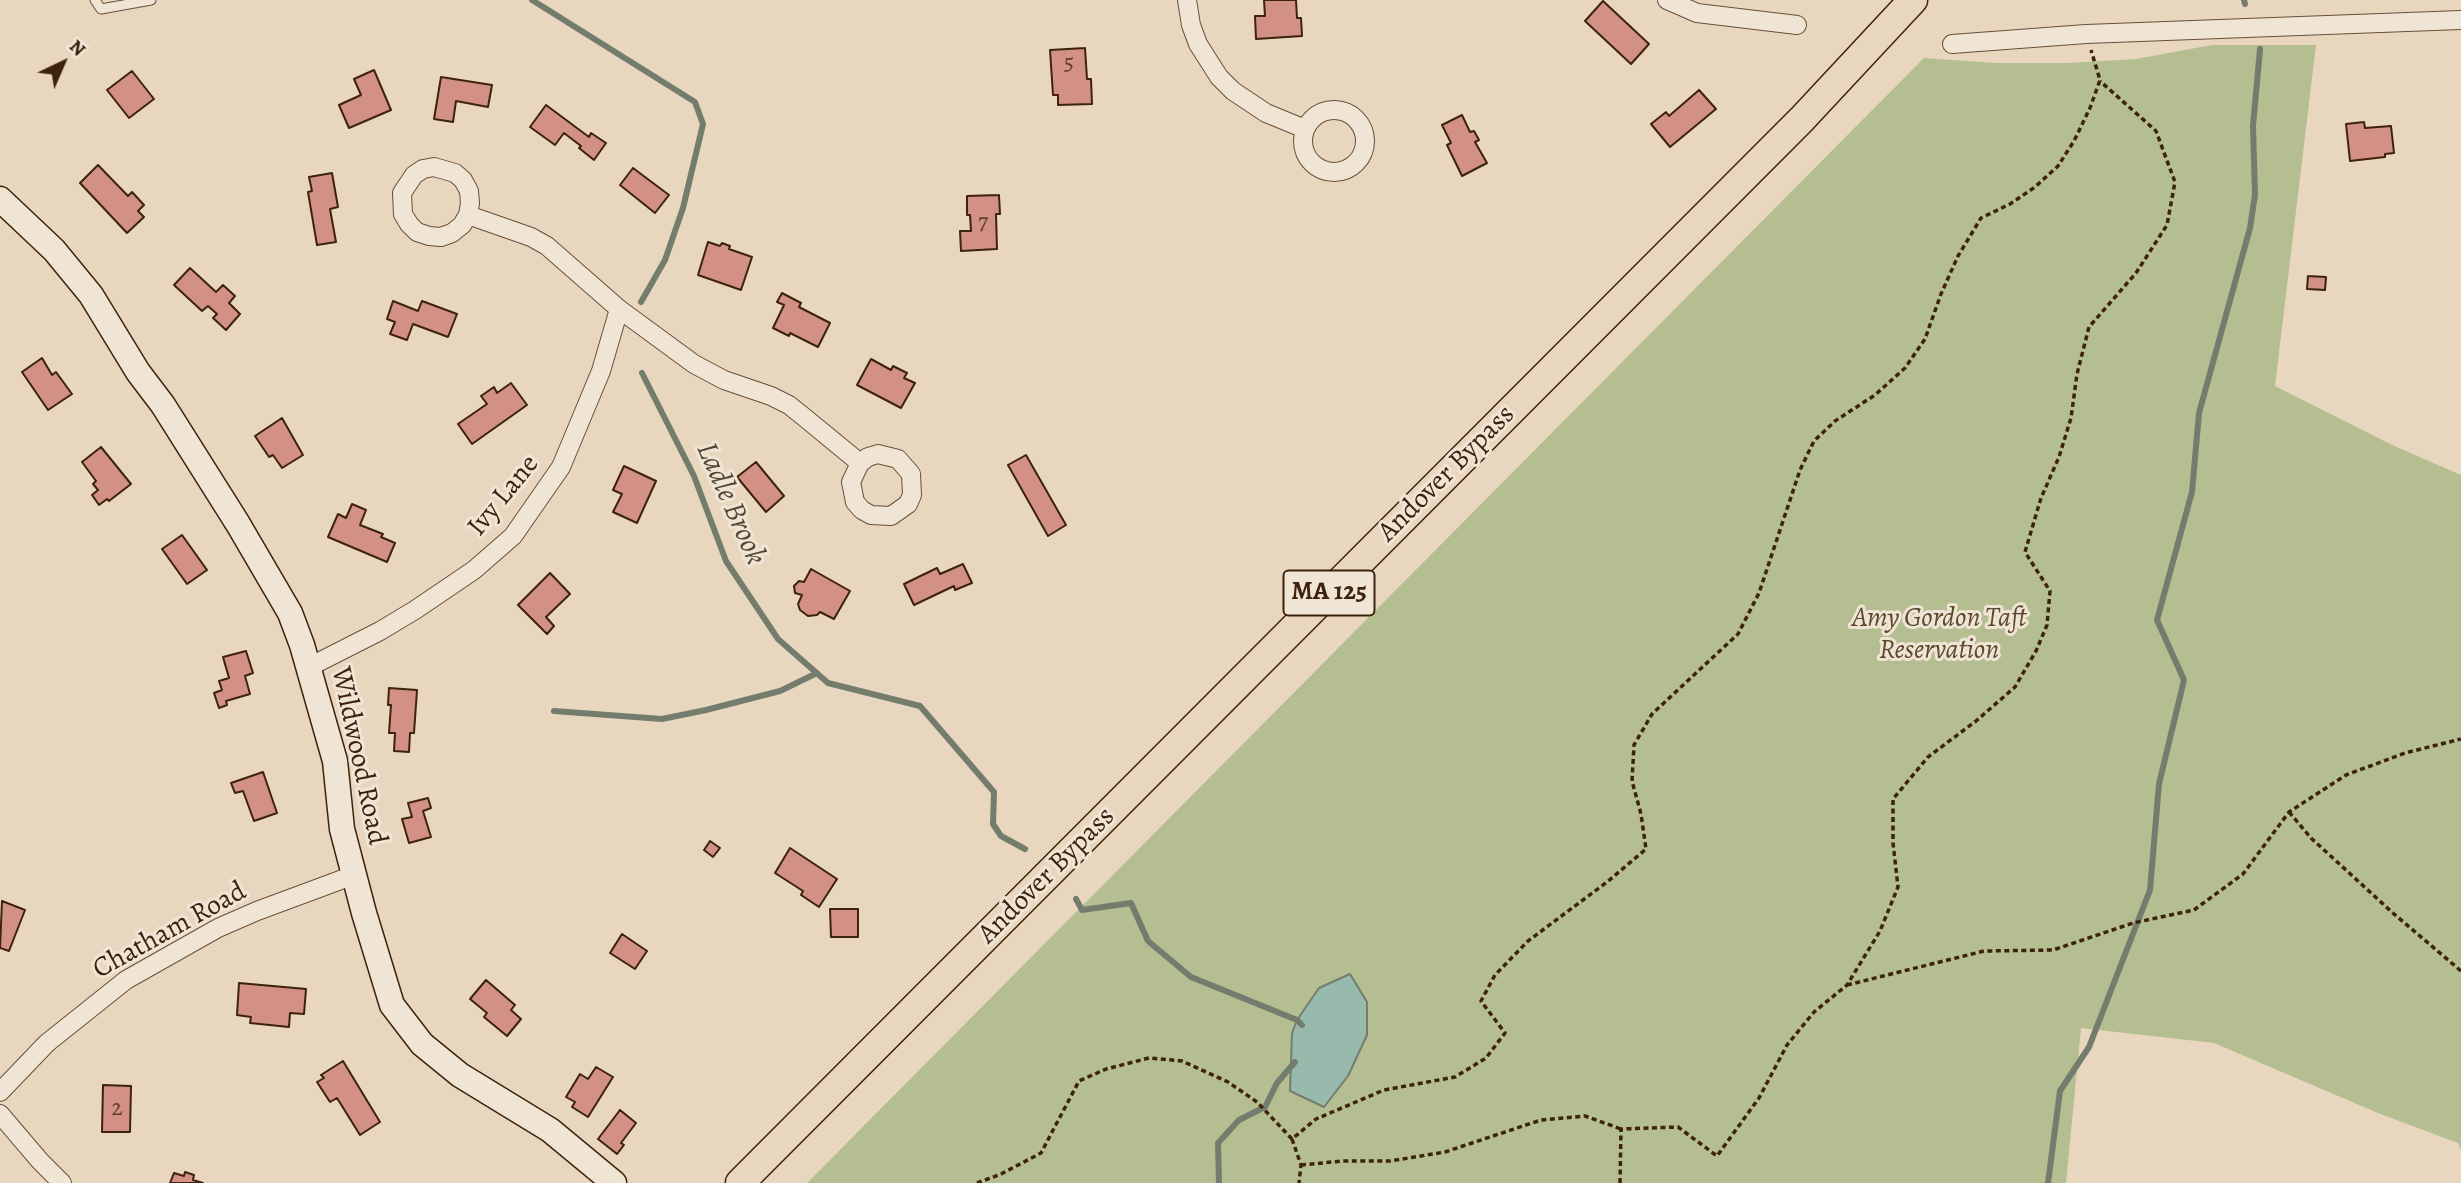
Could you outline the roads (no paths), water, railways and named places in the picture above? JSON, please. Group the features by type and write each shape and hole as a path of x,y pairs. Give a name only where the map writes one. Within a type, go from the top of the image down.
{"main road":[{"name":"Andover Bypass","path":"740,1183 1802,120 1913,0"}],"street":[{"path":"1186,0 1198,44 1219,77 1233,91 1258,108 1304,129"},
{"path":"1667,0 1697,13 1797,25"},
{"path":"1952,44 2086,34 2461,20"},
{"name":"Wildwood Road","path":"0,199 54,250 91,295 138,372 163,405 290,613 309,667 335,761 342,829 392,1005 416,1037 460,1075 550,1130 614,1183"},
{"path":"468,215 531,237 547,246 619,309 694,364 724,380 789,405 860,463"},
{"name":"Ivy Lane","path":"309,667 380,631 438,595 474,570 513,536 561,467 601,371 619,309"},
{"name":"Chatham Road","path":"0,1092 47,1043 126,979 218,928 354,875"},
{"path":"0,1114 62,1183"}],"lane":[{"path":"95,0 102,9 151,0"}],"waterway":[{"name":"Ladle Brook","path":"532,0 695,102 703,124 683,208 665,260 641,302"},
{"path":"2244,0 2245,4"},
{"path":"2048,1183 2060,1091 2089,1047 2150,890 2159,784 2184,680 2157,620 2192,492 2199,413 2250,228 2255,195 2253,126 2260,49"},
{"name":"Ladle Brook","path":"642,373 694,476 726,561 778,639 828,683 920,706 994,792 993,824 1001,836 1025,849"},
{"path":"554,711 662,719 780,691 817,673"},
{"name":"Ladle Brook","path":"1076,899 1082,910 1131,903 1148,941 1191,977 1297,1020 1302,1025"},
{"name":"Ladle Brook","path":"1219,1183 1218,1143 1239,1120 1265,1107 1277,1083 1295,1062"}],"park label":[{"name":"Amy Gordon Taft Reservation","path":"1939,635"}]}
